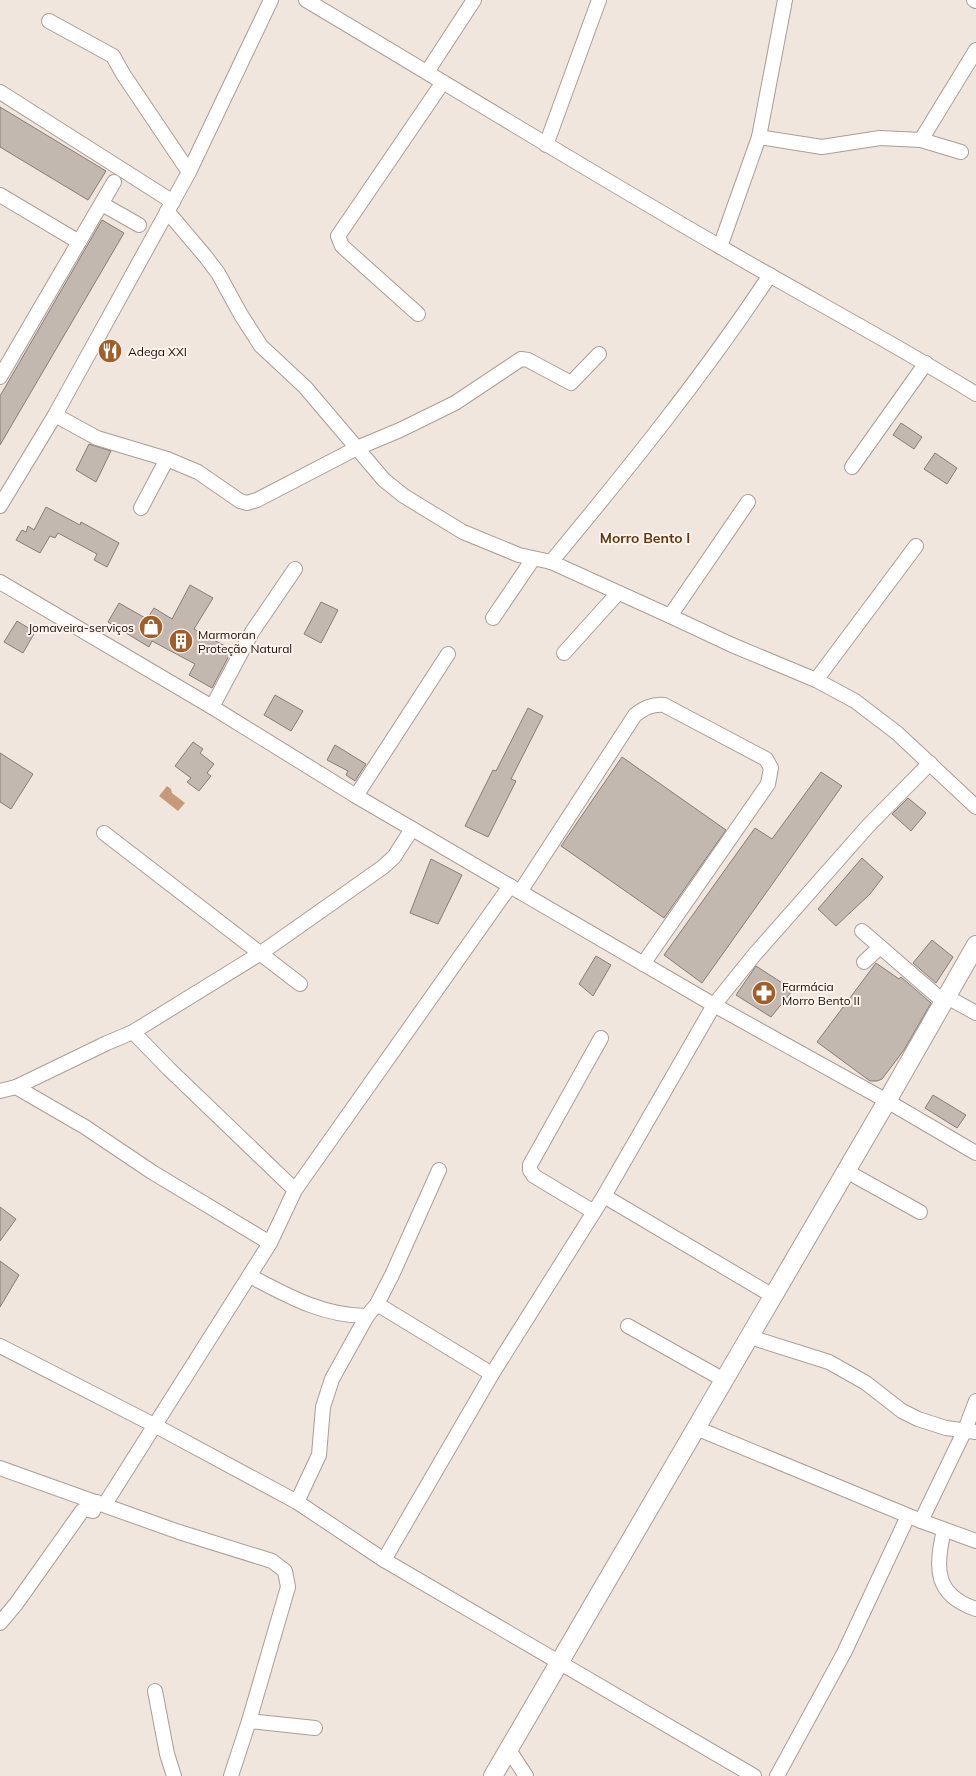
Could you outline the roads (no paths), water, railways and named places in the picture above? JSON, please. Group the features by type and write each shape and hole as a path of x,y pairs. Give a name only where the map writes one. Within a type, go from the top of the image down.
{"main road":[{"path":"493,1776 558,1661 750,1337 976,945"}],"street":[{"path":"0,506 55,415 189,172 272,0"},
{"path":"306,0 546,145 720,247 926,363 976,394"},
{"path":"427,72 474,0"},
{"path":"546,145 599,0"},
{"path":"720,247 759,137 785,0"},
{"path":"49,21 114,57 123,74 189,172"},
{"path":"921,140 976,50"},
{"path":"418,314 342,246 338,236 443,82"},
{"path":"0,92 170,206 218,273 261,346 305,387 384,480 404,496 463,532 499,548 533,559 551,562 732,646 816,680 855,701 898,733 976,807"},
{"path":"759,137 822,147 880,138 921,140 960,152"},
{"path":"0,376 114,182"},
{"path":"0,195 79,242"},
{"path":"102,204 140,225"},
{"path":"551,562 613,487 677,404 736,326 770,274"},
{"path":"55,415 97,438 167,459 198,472 240,501 247,503 257,500 357,448 400,430 454,403 521,359 528,360 571,384 599,354"},
{"path":"852,467 926,363"},
{"path":"142,508 167,459"},
{"path":"670,616 748,502"},
{"path":"816,680 916,546"},
{"path":"493,618 533,559"},
{"path":"212,707 252,632 295,569"},
{"path":"0,582 212,707 412,829 714,1005 887,1101 976,1153"},
{"path":"564,653 618,593"},
{"path":"356,796 448,654"},
{"path":"0,1623 16,1604 82,1511 85,1509 93,1511 101,1503 156,1426 250,1276 270,1243 295,1190 515,889 634,716 641,710 657,704 664,705 766,759 772,768 768,784 643,964"},
{"path":"384,1560 492,1374 604,1196 714,1005 755,954 862,833 901,790 930,763"},
{"path":"0,1090 16,1087 133,1032 260,953 383,867 394,857 412,829"},
{"path":"104,834 300,984"},
{"path":"862,931 880,948 945,999 976,1013"},
{"path":"864,962 880,948"},
{"path":"133,1032 295,1190"},
{"path":"594,1212 534,1176 530,1170 530,1165 602,1038"},
{"path":"16,1087 84,1127 152,1172 270,1243"},
{"path":"297,1502 318,1455 323,1407 332,1379 392,1275 439,1170"},
{"path":"846,1171 920,1212"},
{"path":"604,1196 773,1296"},
{"path":"250,1276 298,1302 342,1314 367,1316"},
{"path":"377,1304 492,1374"},
{"path":"628,1326 724,1380"},
{"path":"750,1337 829,1362 866,1383 902,1411 933,1425 971,1431"},
{"path":"0,1346 156,1426 297,1502 384,1560 754,1776"},
{"path":"777,1776 915,1518 971,1431 976,1402"},
{"path":"696,1428 976,1542"},
{"path":"0,1468 179,1532 272,1561 285,1571 288,1587 231,1776"},
{"path":"944,1530 939,1553 940,1576 946,1590 954,1599 976,1609"},
{"path":"155,1691 167,1754 174,1776"},
{"path":"249,1721 315,1728"},
{"path":"509,1750 526,1776"}],"place":[{"name":"Adega XXI","path":"110,351"},
{"name":"Jomaveira-serviços","path":"151,627"},
{"name":"Marmoran Proteção Natural","path":"181,641"},
{"name":"Farmácia Morro Bento II","path":"764,993"}],"district":[{"name":"Morro Bento I","path":"645,538"}]}
